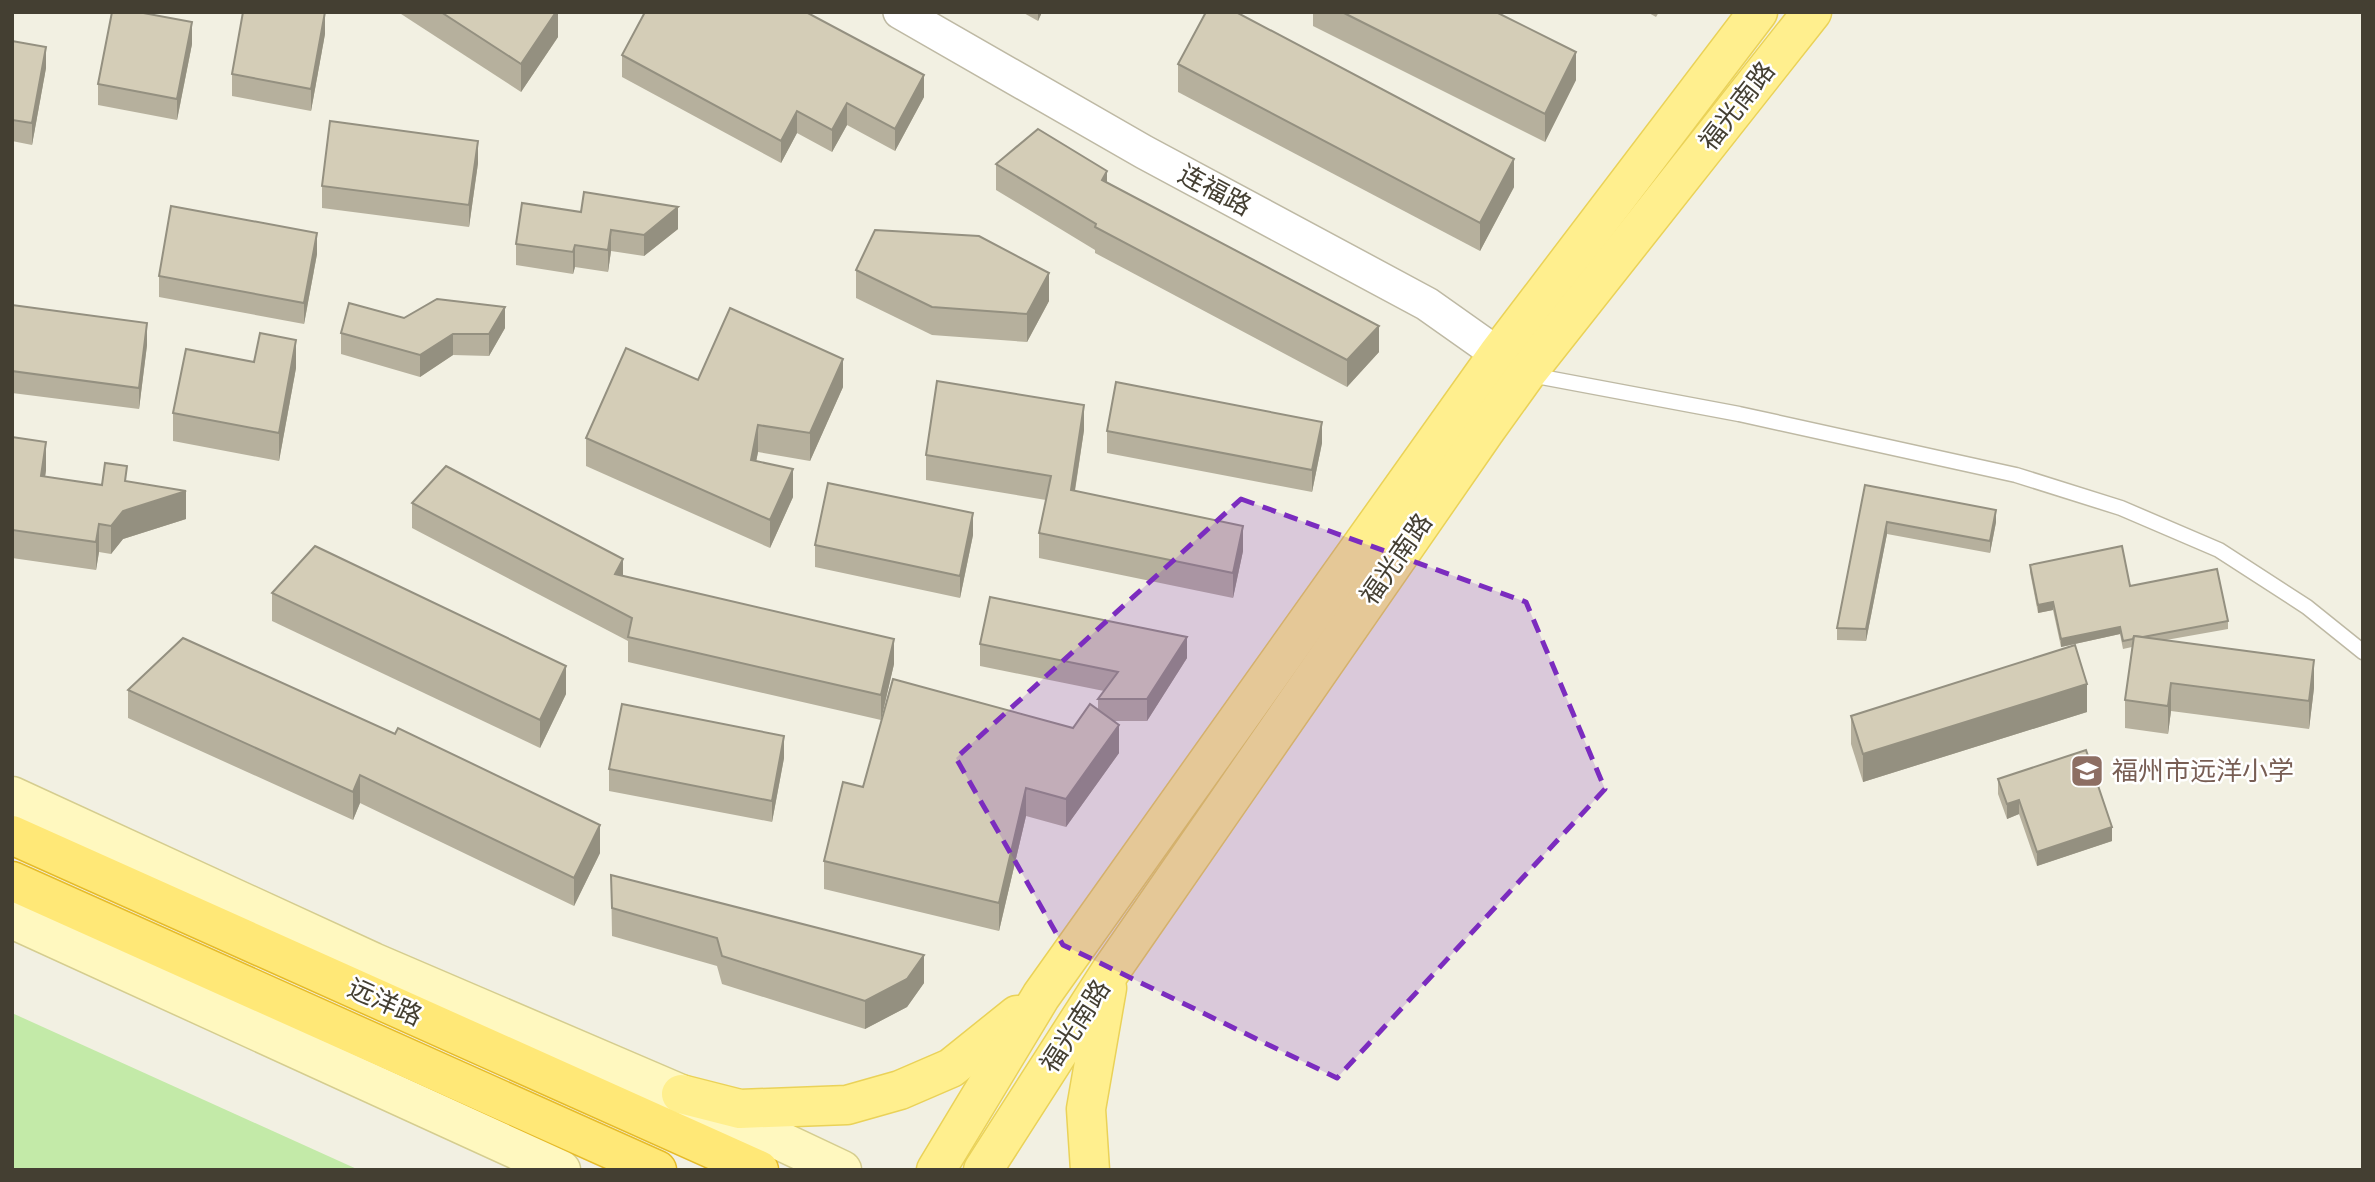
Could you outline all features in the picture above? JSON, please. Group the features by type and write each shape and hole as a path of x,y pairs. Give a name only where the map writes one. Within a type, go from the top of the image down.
{"highway":[{"name":"远洋路","path":"12,835 759,1170"},
{"name":"远洋路","path":"12,881 657,1170"}],"main road":[{"name":"福光南路","path":"983,1170 1110,972 1512,364 1758,12"},
{"name":"福光南路","path":"936,1170 971,1107 1041,996 1512,364 1812,12"},
{"path":"12,796 373,962 681,1094 842,1170"},
{"path":"12,919 561,1170"},
{"path":"1090,1170 1086,1109 1110,972"},
{"path":"681,1094 740,1109 847,1105 900,1090 951,1068 1041,996"}],"street":[{"name":"连福路","path":"900,12 1144,152 1427,304 1512,364"}],"lane":[{"path":"1512,364 2016,475 2121,508 2219,550 2307,607 2363,652"}],"highlighted area":[{"path":"1241,499 1526,602 1605,789 1337,1078 1063,945 956,758"}],"green space":[{"path":"12,1013 359,1170 12,1170"}],"building":[{"path":"112,12 138,12 192,22 177,99 98,84"},
{"path":"243,12 325,12 311,89 232,74"},
{"path":"441,12 556,12 521,64"},
{"path":"645,12 806,12 924,75 895,129 847,103 832,130 797,111 781,141 622,55"},
{"path":"1206,12 1236,12 1514,159 1480,223 1178,64"},
{"path":"1342,12 1496,12 1576,52 1545,114"},
{"path":"12,41 46,47 32,123 12,120"},
{"path":"330,121 478,141 469,205 322,186"},
{"path":"1038,129 1107,171 1102,180 1379,326 1347,360 1095,227 1096,224 996,164"},
{"path":"584,192 678,207 644,235 611,230 608,250 575,245 573,252 516,244 522,203 581,212"},
{"path":"171,206 317,233 304,303 159,276"},
{"path":"875,230 979,236 1049,273 1027,314 932,307 856,270"},
{"path":"437,299 505,307 489,334 453,334 420,355 341,333 349,303 404,318"},
{"path":"12,305 147,323 139,388 12,371"},
{"path":"730,308 843,359 810,433 758,425 751,460 793,469 770,520 586,438 626,348 698,380"},
{"path":"260,333 296,340 279,433 173,413 186,349 254,362"},
{"path":"937,381 1084,405 1071,490 1243,526 1233,573 1039,533 1051,476 926,455"},
{"path":"1116,382 1322,422 1312,470 1107,431"},
{"path":"12,437 46,442 41,476 102,485 105,463 127,466 125,481 186,491 123,511 111,526 99,524 96,542 12,530"},
{"path":"446,466 623,559 615,574 894,639 881,695 628,637 632,618 412,503"},
{"path":"828,483 973,513 960,576 815,545"},
{"path":"1865,485 1996,510 1990,541 1887,522 1866,629 1837,628"},
{"path":"315,546 566,666 540,720 272,593"},
{"path":"2122,546 2130,586 2217,569 2228,621 2143,637 2134,636 2133,639 2123,641 2120,627 2061,639 2053,602 2038,605 2030,565"},
{"path":"990,597 1187,637 1147,699 1098,699 1118,672 980,644"},
{"path":"2134,636 2314,660 2309,701 2171,683 2168,706 2125,700"},
{"path":"183,638 395,734 398,728 600,825 574,878 360,775 353,792 128,690"},
{"path":"2075,645 2087,684 1863,754 1851,716"},
{"path":"893,679 1073,728 1090,704 1119,725 1066,799 1026,788 999,903 824,861 843,782 863,787"},
{"path":"622,704 784,736 772,801 609,769"},
{"path":"2086,750 2112,827 2037,852 2019,800 2007,804 1998,779"},
{"path":"611,875 924,955 907,979 865,1001 722,956 717,938 612,908"}],"place":[{"name":"福州市远洋小学","path":"2087,771"}]}
